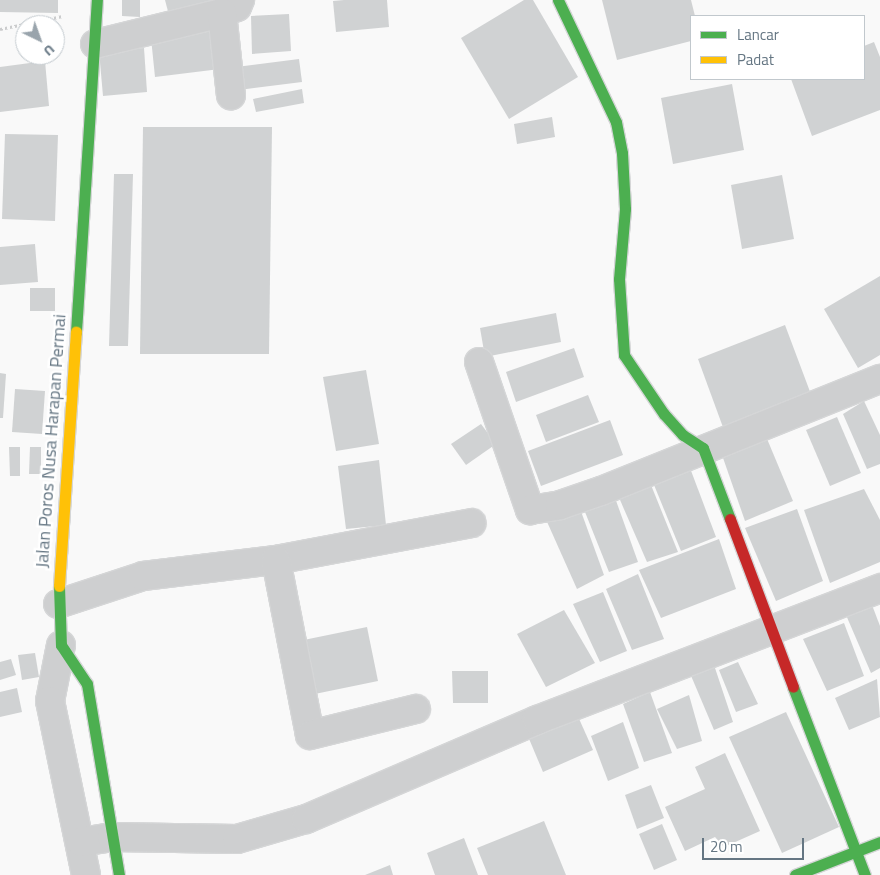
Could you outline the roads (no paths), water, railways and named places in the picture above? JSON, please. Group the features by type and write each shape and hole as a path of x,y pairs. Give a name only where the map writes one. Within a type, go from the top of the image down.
{"street":[{"path":"558,0 616,122 622,153 625,209 619,279 624,355 664,414 683,435 703,448 865,875"},
{"name":"Jalan Poros Nusa Harapan Permai","path":"96,5 58,604 61,645 87,684 119,875"},
{"path":"95,44 231,7 231,96"},
{"path":"479,362 530,510 560,505 601,491 703,448 880,379"},
{"path":"58,604 143,576 276,560 472,523"},
{"path":"276,560 310,734 416,709"},
{"path":"81,842 112,837 237,839 306,819 537,720 773,631 880,588"},
{"path":"61,645 50,701 81,842 86,875"},
{"path":"795,875 880,842"}]}
